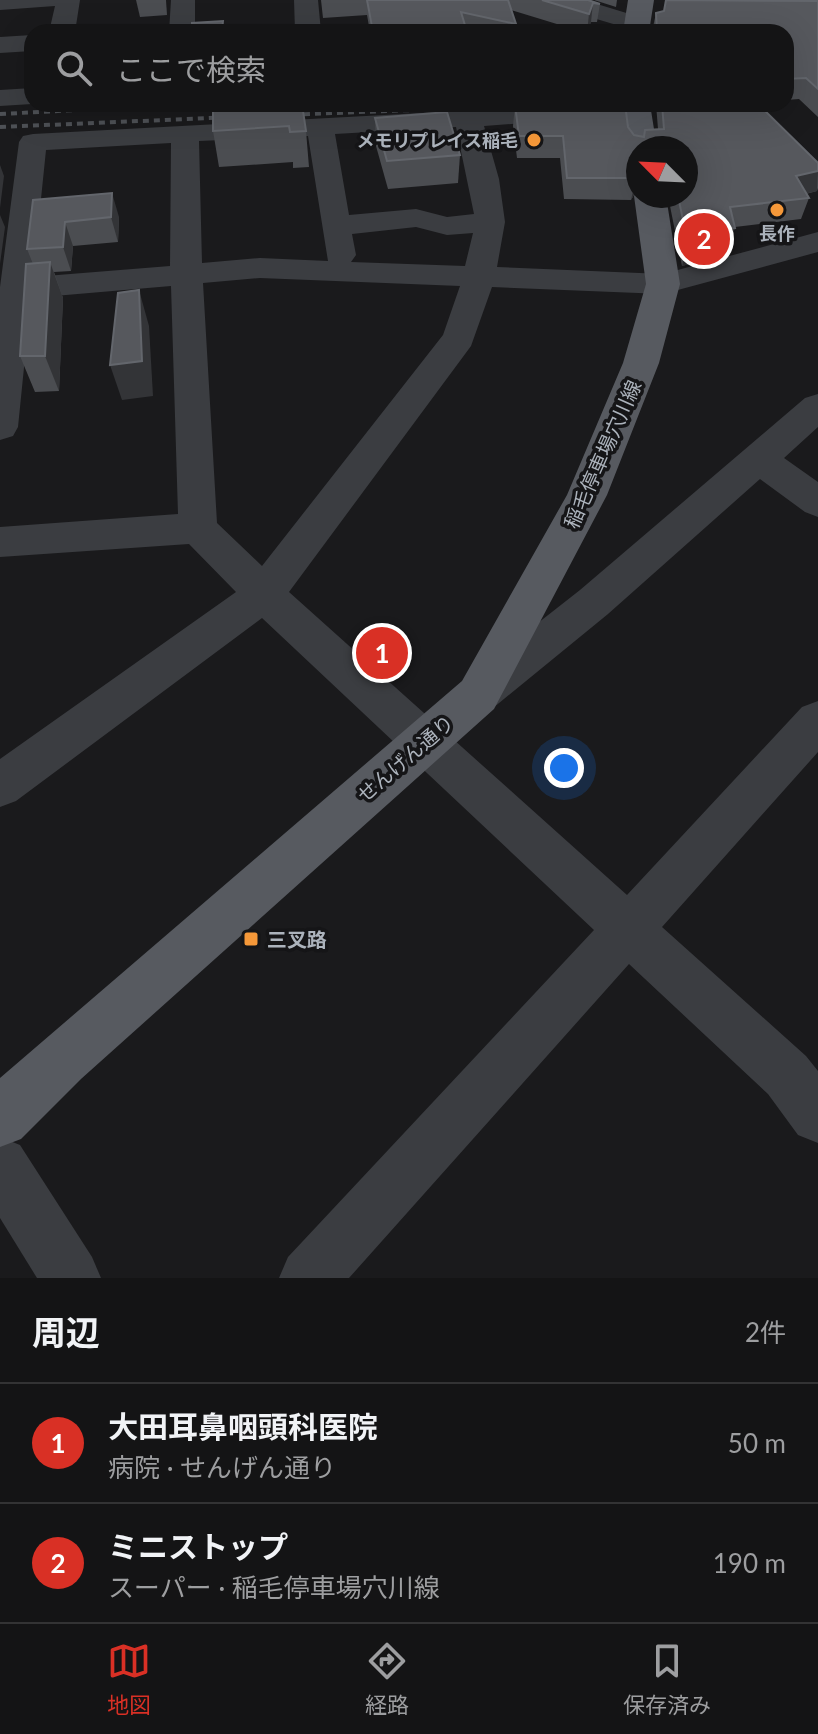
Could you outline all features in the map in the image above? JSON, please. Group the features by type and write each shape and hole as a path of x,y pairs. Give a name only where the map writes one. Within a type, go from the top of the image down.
{"main road":[{"path":"637,112 640,136"},
{"name":"稲毛停車場穴川線","path":"478,695 534,598 587,495 641,363 663,284 652,208"},
{"name":"せんげん通り","path":"0,1118 61,1059 478,695"}],"street":[{"path":"0,3 48,0"},
{"path":"64,24 68,0"},
{"path":"182,24 183,0"},
{"path":"306,0 308,24"},
{"path":"558,0 638,19"},
{"path":"0,45 24,44"},
{"path":"0,98 24,96"},
{"path":"0,427 33,142 467,116 598,112"},
{"path":"0,786 264,594 459,338 479,277 490,222 484,179 467,116"},
{"path":"320,125 343,272"},
{"path":"185,132 186,272 198,528 264,594 787,1075 818,1115"},
{"path":"336,226 416,218 447,226 490,222"},
{"path":"15,289 260,268 663,284 818,242"},
{"name":"せんげん通り","path":"478,695 594,602 818,407"},
{"path":"758,458 818,502"},
{"path":"0,542 198,528"},
{"path":"309,1278 818,721"},
{"path":"0,1165 71,1278"}],"building":[{"path":"367,0 508,0 516,24 461,12 465,24 372,24"},
{"path":"542,0 588,0 600,4 593,3 589,14"},
{"path":"666,0 818,1 818,89 806,78 794,79 794,24 657,24 656,13 664,11"},
{"path":"223,21 223,24 192,23"},
{"path":"213,112 303,112 306,131 290,132 289,126 213,131"},
{"path":"447,112 460,155 387,161 375,118"},
{"path":"516,112 626,112 628,127 639,136 626,136 626,178 567,178 563,136 519,136"},
{"path":"663,112 766,112 818,163 818,171 796,176 809,198 730,207 735,228 724,229 726,234 688,244 680,208 698,208 698,136 644,136 645,130 664,129"},
{"path":"112,193 111,217 65,222 63,247 27,249 33,200"},
{"path":"50,262 45,356 20,356 26,264"},
{"path":"139,290 142,361 110,365 118,293"}],"railway":[{"path":"0,114 39,112"},
{"path":"282,115 360,112"},
{"path":"0,127 234,117"}],"place":[{"name":"メモリプレイス稲毛","path":"534,140"},
{"name":"長作","path":"777,210"},
{"name":"ミニストップ","path":"704,239"},
{"name":"大田耳鼻咽頭科医院","path":"382,653"},
{"name":"三叉路","path":"251,939"}]}
